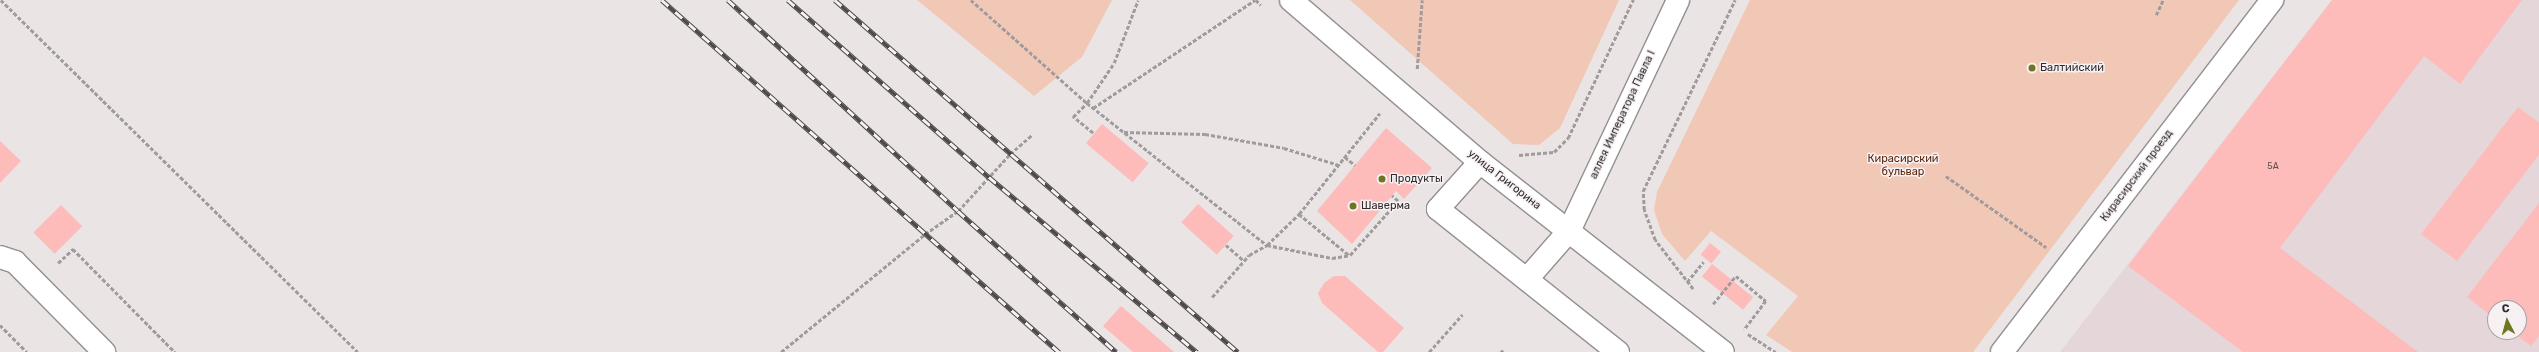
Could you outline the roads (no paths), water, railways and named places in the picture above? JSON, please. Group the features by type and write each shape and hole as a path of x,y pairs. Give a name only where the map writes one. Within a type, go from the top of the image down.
{"street":[{"name":"улица Григорина","path":"1292,0 1480,162 1569,230 1723,352"},
{"name":"аллея Императора Павла I","path":"1527,279 1569,230 1678,0"},
{"name":"Кирасирский проезд","path":"2002,352 2272,0"},
{"path":"1480,162 1438,209 1618,352"},
{"path":"0,257 15,262 104,352"}],"railway":[{"path":"662,0 1059,352"},
{"path":"728,0 958,211 1116,352"},
{"path":"788,0 989,177 1197,352"},
{"path":"835,0 1238,352"}],"place":[{"name":"Балтийский","path":"2032,68"},
{"name":"Продукты","path":"1382,179"},
{"name":"Шаверма","path":"1353,206"}],"park label":[{"name":"Кирасирский бульвар","path":"1903,166"}]}
